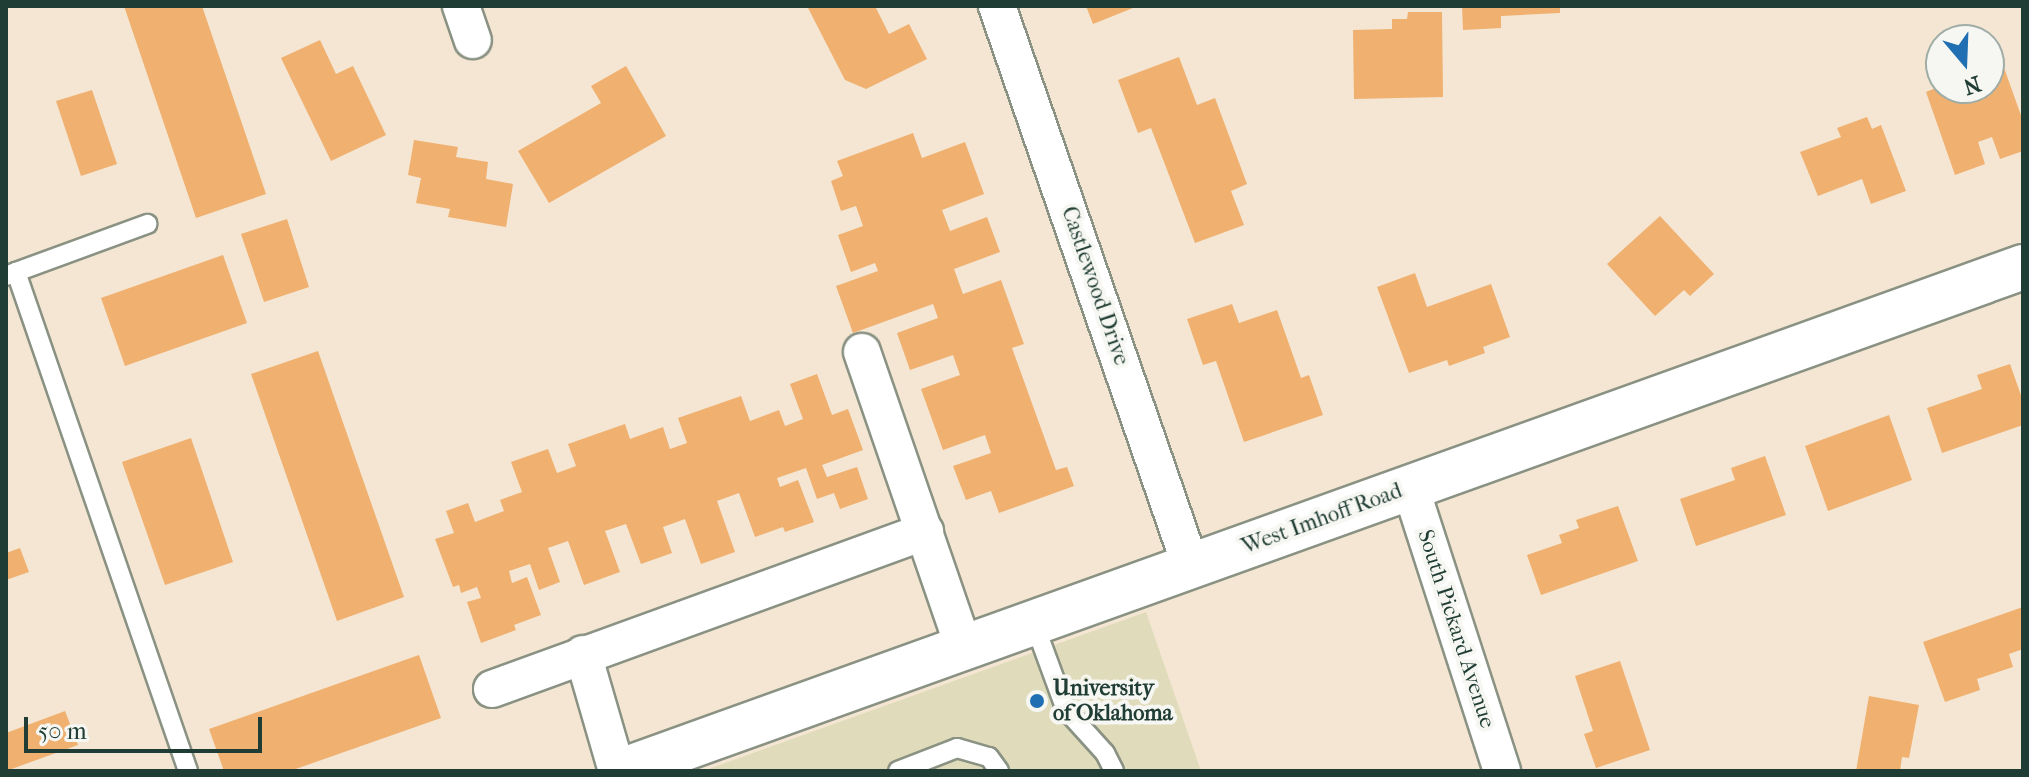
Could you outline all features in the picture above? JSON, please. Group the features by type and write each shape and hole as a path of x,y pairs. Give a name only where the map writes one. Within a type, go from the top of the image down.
{"street":[{"path":"461,6 473,40"},
{"name":"Castlewood Drive","path":"997,6 1191,567"},
{"name":"West Imhoff Road","path":"619,771 2023,267"},
{"path":"862,352 964,648"},
{"name":"South Pickard Avenue","path":"1410,486 1502,771"},
{"path":"492,689 925,531"},
{"path":"583,654 619,771"}],"lane":[{"path":"147,224 11,274 188,771"},
{"path":"1034,623 1066,710 1105,753 1114,771"},
{"path":"898,771 957,748 989,757 999,771"}],"shaded area":[{"name":"University of Oklahoma","path":"1146,612 1201,771 703,771"}],"building":[{"path":"124,6 202,6 266,194 196,218"},
{"path":"807,6 875,6 889,34 909,24 927,59 866,89 845,80"},
{"path":"1086,6 1138,6 1093,24"},
{"path":"1462,6 1560,6 1560,13 1501,16 1501,28 1463,30"},
{"path":"1408,12 1442,12 1443,97 1354,99 1353,30 1392,29 1392,19 1407,19"},
{"path":"320,40 336,74 353,66 386,135 331,161 281,58"},
{"path":"1179,57 1197,105 1215,98 1247,184 1231,191 1244,225 1195,243 1151,128 1138,133 1118,80"},
{"path":"626,66 666,136 549,203 518,151 601,103 591,86"},
{"path":"2005,71 2023,121 2023,151 2000,159 1992,137 1978,142 1985,164 1955,175 1930,104 2005,104"},
{"path":"92,90 117,164 81,176 56,101"},
{"path":"1867,117 1872,129 1881,125 1906,191 1871,204 1862,179 1818,196 1800,152 1841,137 1837,128"},
{"path":"913,133 922,158 965,142 984,194 942,210 950,231 987,217 1000,252 954,269 963,294 1001,280 1024,344 1012,348 1056,470 1067,467 1074,486 999,513 991,491 966,500 953,466 991,453 985,435 943,450 921,389 960,375 953,355 910,370 897,333 938,318 933,304 853,333 836,286 878,271 875,263 851,272 838,235 863,226 856,206 841,211 831,181 843,176 837,161"},
{"path":"414,140 458,147 456,157 488,162 486,179 513,184 506,227 448,217 450,209 416,203 421,178 408,175"},
{"path":"1660,216 1714,274 1690,296 1684,290 1655,316 1607,264"},
{"path":"287,219 309,287 264,302 241,234"},
{"path":"223,255 247,323 125,366 101,298"},
{"path":"1415,273 1427,307 1491,284 1510,337 1483,347 1485,353 1449,366 1447,360 1409,373 1377,287"},
{"path":"1232,304 1239,323 1277,310 1301,378 1309,375 1323,415 1244,442 1216,361 1203,365 1187,319"},
{"path":"318,351 404,597 337,621 251,374"},
{"path":"2010,364 2023,401 2023,425 1942,453 1927,408 1982,389 1977,375"},
{"path":"817,374 832,415 848,409 863,450 822,465 827,477 857,467 868,499 840,509 834,493 817,499 806,468 777,478 780,487 798,480 814,522 785,532 783,527 755,537 739,493 717,501 735,552 701,564 685,519 663,527 672,553 641,564 626,524 605,531 620,572 584,585 568,541 548,548 560,582 539,590 530,564 509,571 512,583 527,577 541,615 514,625 516,630 481,643 467,602 481,598 477,587 461,593 459,585 453,587 435,539 454,533 446,511 468,503 475,522 504,511 500,500 522,492 511,462 548,449 557,473 576,466 568,444 625,424 630,439 663,427 670,449 687,443 678,418 741,396 750,421 779,410 785,426 803,419 790,384"},
{"path":"1889,415 1912,480 1828,511 1805,446"},
{"path":"191,438 233,562 165,585 122,462"},
{"path":"1765,456 1786,515 1696,546 1680,499 1735,480 1731,468"},
{"path":"1618,506 1638,561 1541,595 1527,555 1562,543 1559,535 1579,528 1576,520"},
{"path":"20,548 29,572 6,580 6,553"},
{"path":"2023,607 2023,649 2009,654 2013,667 1977,679 1980,690 1945,702 1923,642"},
{"path":"419,655 441,718 290,771 224,771 209,729"},
{"path":"1620,661 1650,750 1596,768 1584,734 1593,731 1575,676"},
{"path":"1869,696 1919,705 1909,758 1902,757 1900,771 1856,771"},
{"path":"65,711 78,745 6,771 6,733"}],"place":[{"name":"University of Oklahoma","path":"1037,701"}]}
